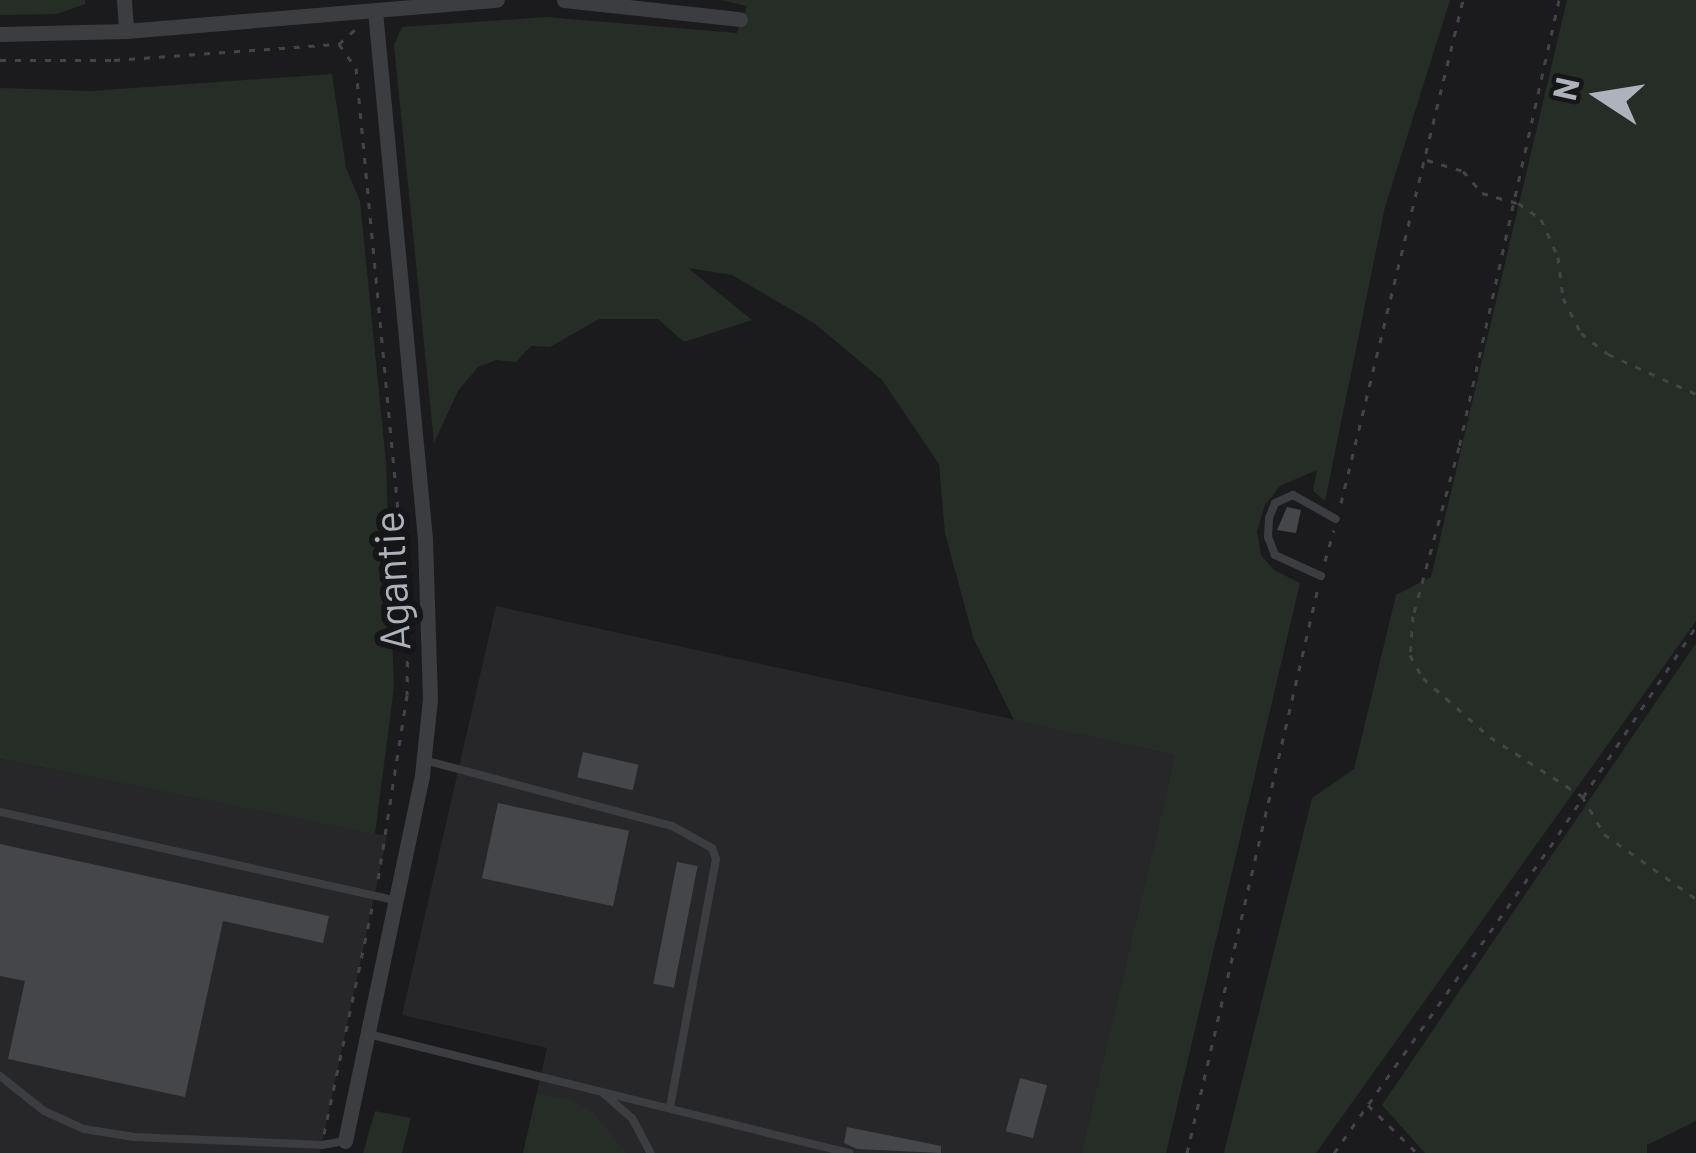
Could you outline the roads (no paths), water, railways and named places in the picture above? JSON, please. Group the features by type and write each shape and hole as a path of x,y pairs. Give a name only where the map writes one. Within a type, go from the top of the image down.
{"street":[{"path":"124,0 126,32"},
{"path":"0,34 126,32 497,0"},
{"path":"564,0 740,19"},
{"name":"Agantie","path":"345,1141 424,760 431,621 375,11"}],"lane":[{"path":"1321,576 1275,555 1268,537 1269,518 1280,498 1293,495 1336,519"},
{"path":"424,760 672,826 712,848 716,860 670,1106"},
{"path":"0,812 396,901"},
{"path":"368,1034 586,1084 850,1153"},
{"path":"0,1076 44,1111 84,1129 134,1137 322,1145 345,1141"},
{"path":"586,1084 632,1118 651,1153"}]}
